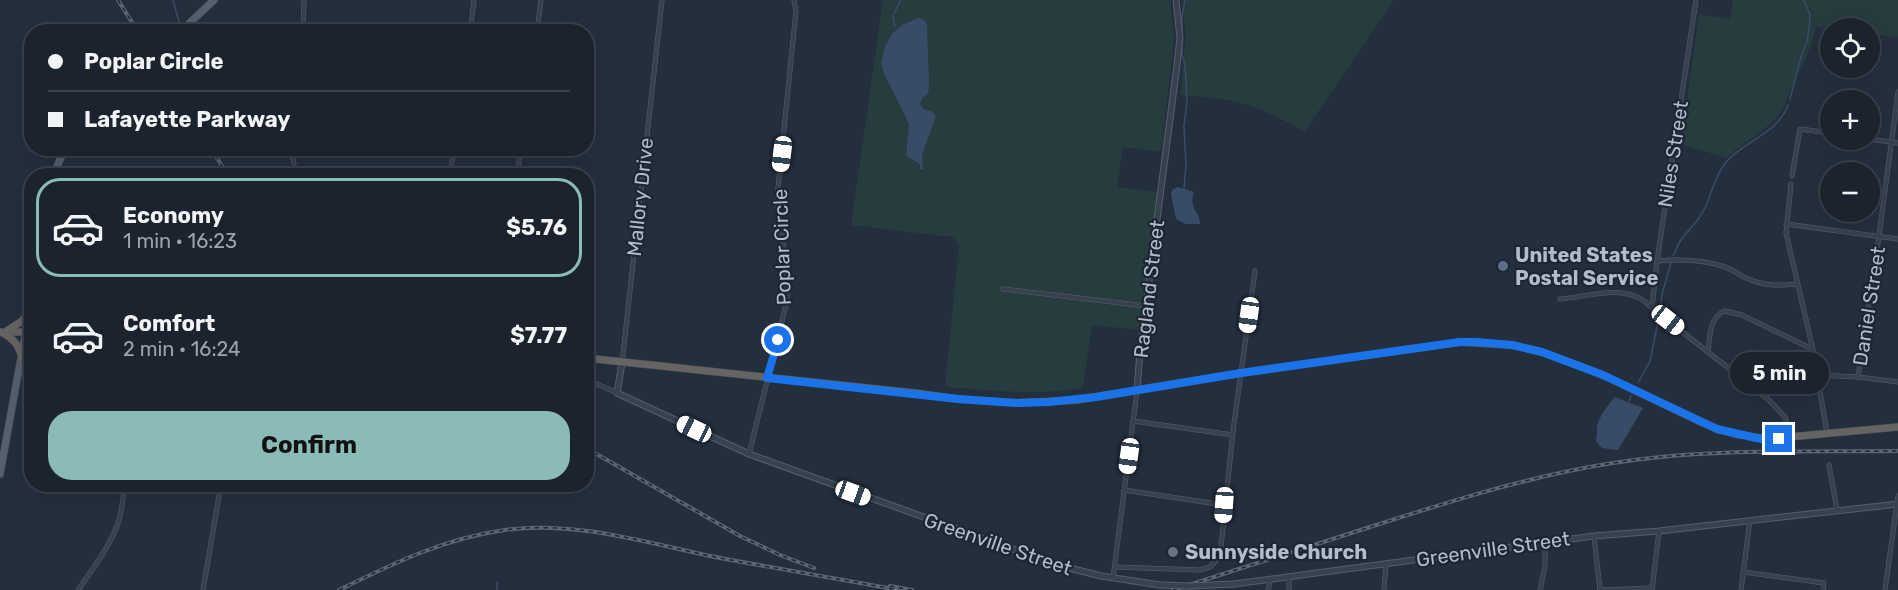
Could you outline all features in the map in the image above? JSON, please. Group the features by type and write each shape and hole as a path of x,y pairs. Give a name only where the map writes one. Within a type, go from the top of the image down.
{"highway":[{"path":"2,332 24,320"},
{"path":"2,332 24,332"},
{"path":"2,332 14,341 22,354 24,351"},
{"path":"594,359 958,399 1017,403 1077,400 1241,373 1460,342 1512,345 1542,352 1603,375 1717,429 1766,440 1898,428"}],"main road":[{"path":"188,24 214,0"},
{"path":"0,474 24,348"}],"street":[{"path":"303,24 304,0"},
{"path":"471,24 474,0"},
{"path":"538,24 541,0"},
{"name":"Mallory Drive","path":"617,393 662,0"},
{"name":"Poplar Circle","path":"749,454 787,301 786,262 778,207 778,188 796,11 794,0"},
{"name":"Ragland Street","path":"1113,579 1180,38 1176,0"},
{"name":"Niles Street","path":"1652,308 1696,0"},
{"name":"Daniel Street","path":"1858,377 1880,236 1898,92"},
{"path":"1792,176 1800,129 1820,132"},
{"path":"1880,140 1898,143"},
{"path":"292,156 294,163"},
{"path":"1791,184 1786,233 1813,350 1827,433"},
{"path":"1786,224 1898,238"},
{"path":"1657,261 1698,261 1723,266 1747,279 1763,284 1776,286 1797,284"},
{"path":"1115,567 1200,570 1215,562 1220,556 1224,505 1255,271"},
{"path":"1003,289 1146,306"},
{"path":"1560,298 1619,292 1644,299 1652,308 1751,384 1780,410 1785,417 1792,438"},
{"path":"1708,352 1710,330 1715,317 1725,311 1742,315 1813,350"},
{"path":"1817,375 1898,382"},
{"name":"Greenville Street","path":"594,383 749,454 1035,558 1113,579 1160,585 1190,586 1270,581 1545,542 1897,504"},
{"path":"1747,392 1751,384"},
{"path":"1133,421 1233,435"},
{"path":"1830,465 1837,510"},
{"path":"1124,490 1224,505"},
{"path":"78,590 111,538 121,511 123,492"},
{"path":"203,590 220,492"},
{"path":"1885,590 1898,496"},
{"path":"1741,590 1750,520"},
{"path":"1594,536 1600,590 1652,589 1659,531"},
{"path":"1540,590 1545,566 1545,542"},
{"path":"1384,590 1386,564"},
{"path":"1743,572 1824,583 1823,590"},
{"path":"1289,578 1289,590"},
{"path":"1268,590 1270,581"}],"green space":[{"path":"883,0 1170,0 1174,40 1161,152 1123,147 1117,187 1158,192 1139,330 1092,325 1083,388 1031,392 945,387 959,245 952,237 851,225"},
{"path":"1182,0 1394,0 1305,131 1245,104 1180,95 1186,35"},
{"path":"1733,0 1898,0 1898,38 1880,35 1880,18 1820,18 1820,26 1816,26 1804,63 1782,110 1764,129 1726,158 1681,144 1699,14 1730,19"}],"water":[{"path":"918,18 923,19 927,24 929,86 928,94 922,98 920,104 923,109 933,112 936,116 922,155 923,169 920,169 920,164 906,156 909,124 881,63 885,47 892,34 902,25"},
{"path":"1178,187 1194,192 1192,202 1200,224 1186,224 1176,219 1171,194 1173,189"},
{"path":"1615,397 1643,408 1618,450 1602,448 1596,441 1598,422"}],"waterway":[{"path":"173,0 179,22"},
{"path":"895,27 893,15 901,0"},
{"path":"1182,35 1185,0"},
{"path":"1790,99 1809,29 1810,15 1804,0"},
{"path":"1182,43 1187,101 1184,126 1186,165 1184,188"},
{"path":"1673,256 1681,240 1704,211 1723,166 1734,154 1777,123 1788,105"},
{"path":"1660,310 1671,263"},
{"path":"1638,383 1650,361 1659,317"},
{"path":"1629,401 1631,396"},
{"path":"497,582 497,590"}],"railway":[{"path":"118,0 133,24"},
{"path":"216,156 223,168"},
{"path":"1173,590 1458,499 1582,468 1648,458 1719,453 1898,451"},
{"path":"594,453 740,536 814,568"},
{"path":"339,590 419,553 461,539 505,530 532,528 559,528 613,535 720,558 899,590"},
{"path":"890,586 912,590"}],"place":[{"name":"United States Postal Service","path":"1503,266"},
{"name":"Sunnyside Church","path":"1173,552"}],"route":[{"path":"778,340 767,378 902,391 958,399 1017,403 1077,400 1241,373 1460,342 1512,345 1542,352 1603,375 1717,429 1766,440 1779,439"}]}
